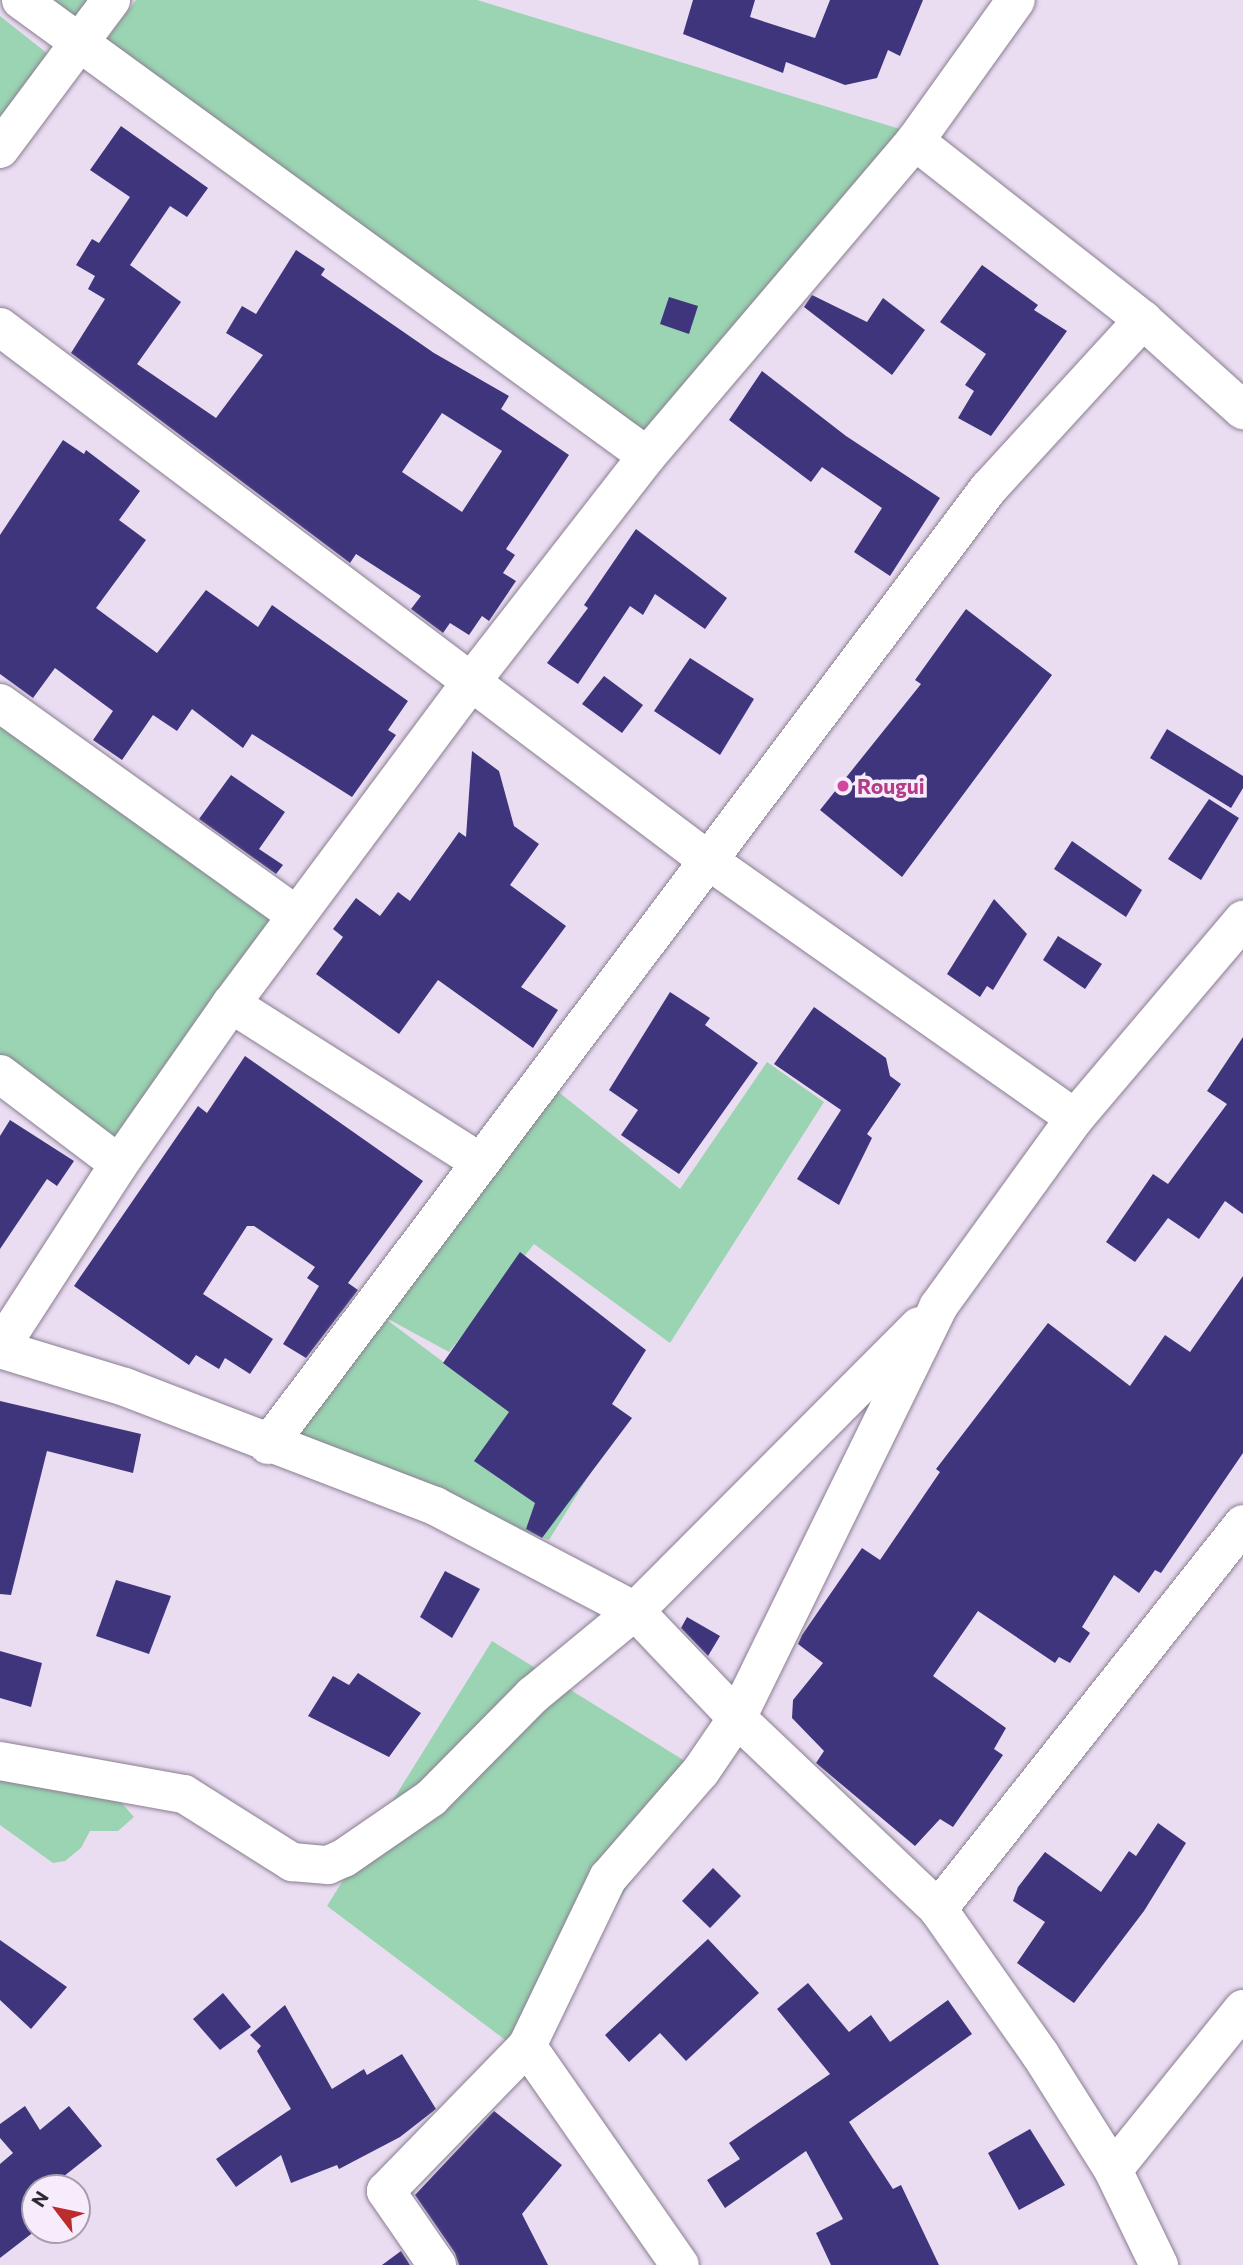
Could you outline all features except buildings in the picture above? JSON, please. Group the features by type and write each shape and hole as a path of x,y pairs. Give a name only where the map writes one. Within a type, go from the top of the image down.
{"street":[{"path":"21,0 647,456"},
{"path":"0,149 111,0"},
{"path":"1016,0 915,141 647,456 471,682 231,1004 119,1164 0,1348 125,1387 268,1445 435,1506 635,1611 737,1718 938,1909 1040,2054 1113,2170 1159,2265"},
{"path":"915,141 1143,320 1243,410"},
{"path":"268,1445 478,1160 709,861 989,488 1143,320"},
{"path":"0,327 709,861 1075,1118"},
{"path":"0,703 297,916"},
{"path":"0,1761 184,1794 292,1862 328,1865 431,1798 533,1695 635,1611 938,1307 1075,1118 1243,920"},
{"path":"231,1004 478,1160"},
{"path":"0,1074 119,1164"},
{"path":"437,2265 387,2191 527,2046 608,1878 701,1771 737,1718 938,1307"},
{"path":"938,1909 1243,1524"},
{"path":"1113,2170 1243,2010"},
{"path":"527,2046 680,2265"}],"green space":[{"path":"41,0 91,0 72,25"},
{"path":"136,0 477,0 900,129 641,437 101,47"},
{"path":"0,16 48,54 0,118"},
{"path":"0,721 273,917 113,1147 0,1061"},
{"path":"767,1062 824,1102 670,1343 534,1244 449,1352 379,1314 591,1472 549,1540 278,1443 546,1082 680,1189"},
{"path":"492,1641 701,1771 527,2046 508,2042 327,1906"},
{"path":"0,1766 106,1785 134,1817 118,1831 90,1831 81,1848 65,1861 53,1863 0,1825"}],"place":[{"name":"Rougui","path":"843,786"}]}
